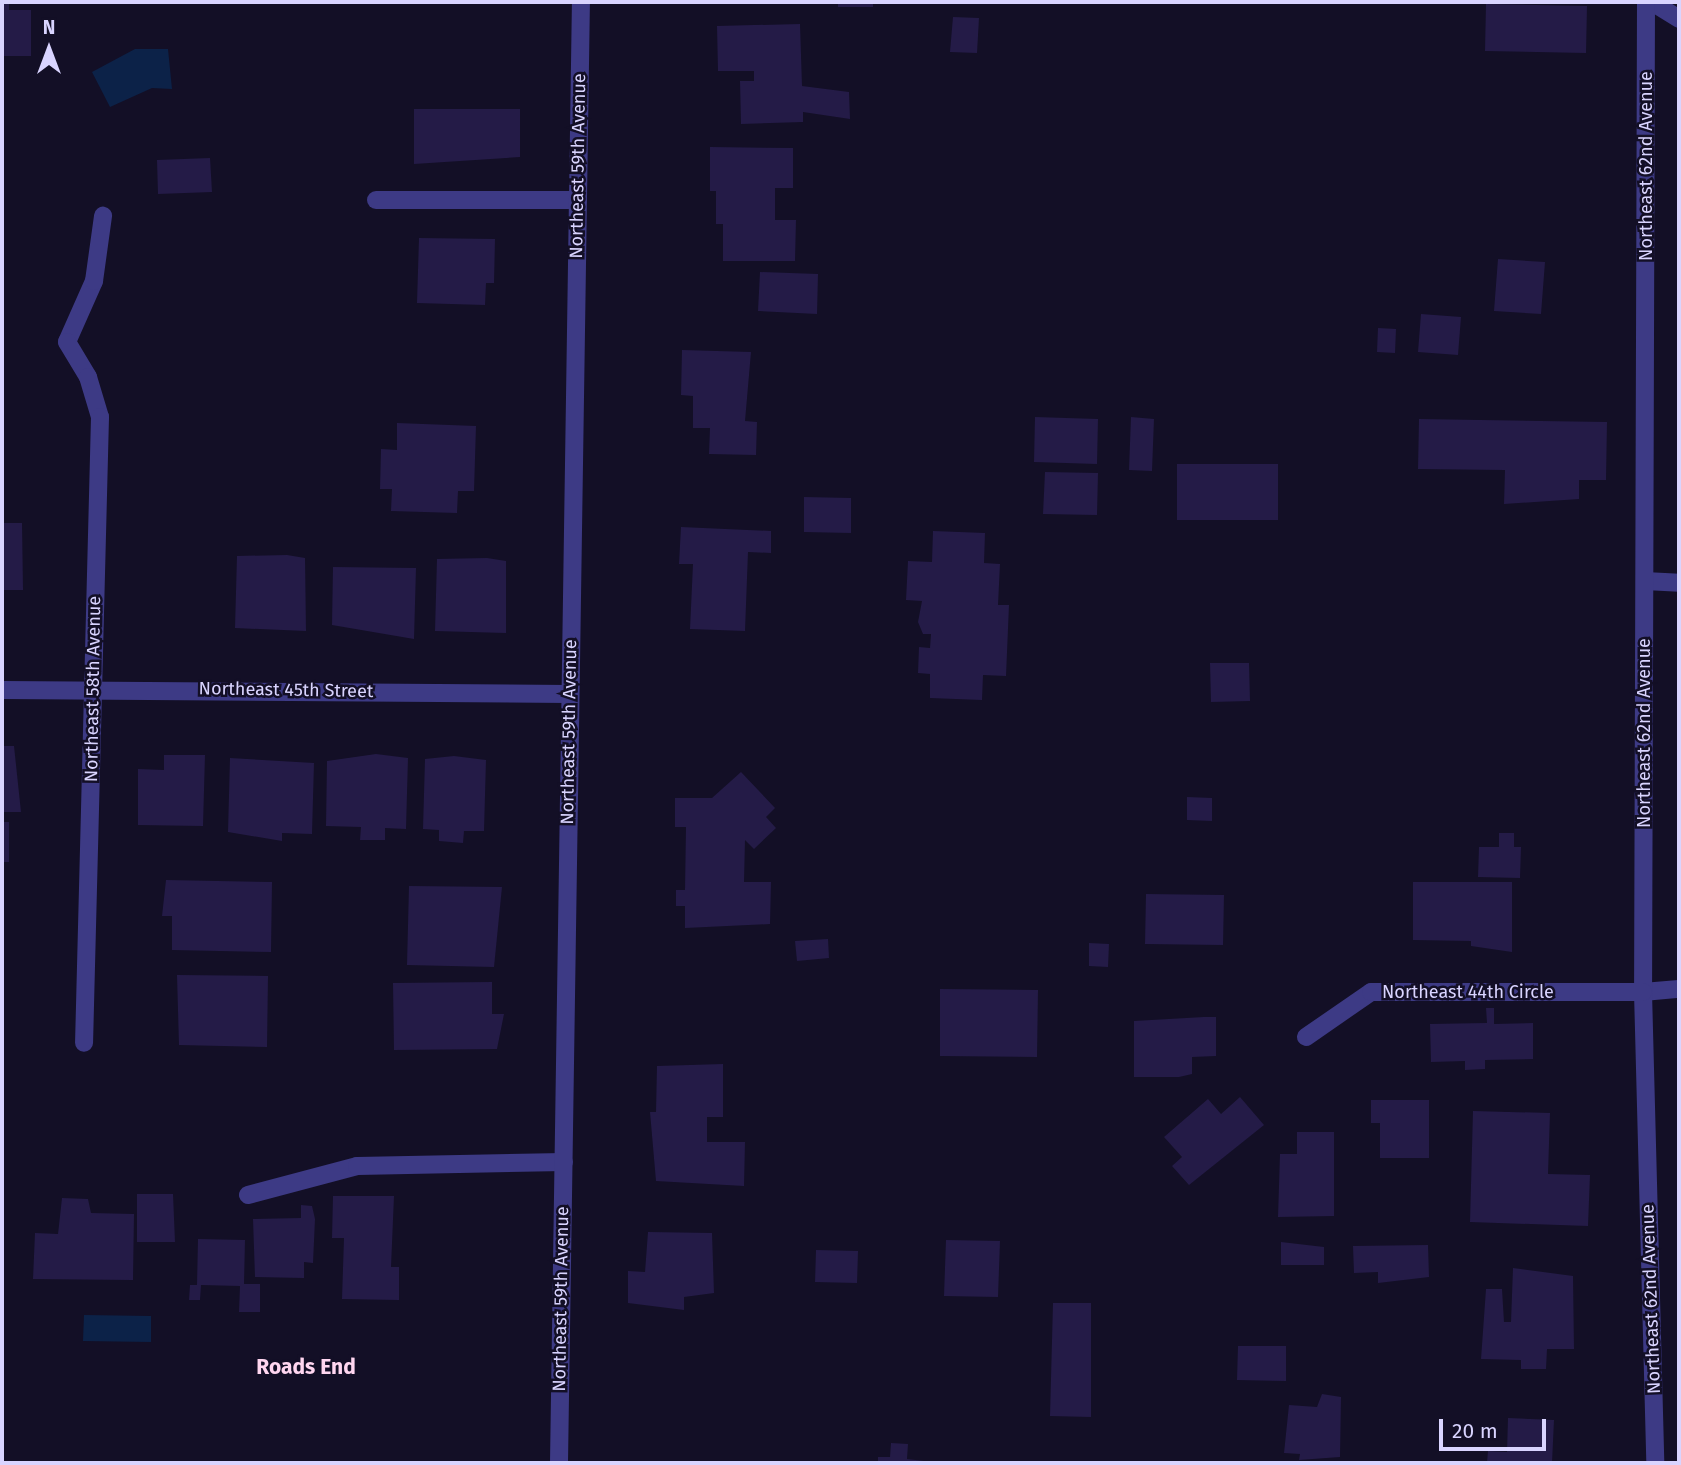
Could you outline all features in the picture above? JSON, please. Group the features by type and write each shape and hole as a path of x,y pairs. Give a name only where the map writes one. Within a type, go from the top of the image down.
{"street":[{"name":"Northeast 59th Avenue","path":"559,1463 581,2"},
{"name":"Northeast 62nd Avenue","path":"1646,2 1643,992 1655,1463"},
{"path":"1652,2 1679,19"},
{"path":"376,200 578,200"},
{"name":"Northeast 58th Avenue","path":"84,1043 100,418 88,377 67,342 94,281 103,216"},
{"path":"1645,581 1679,583"},
{"name":"Northeast 45th Street","path":"2,690 93,688 569,694"},
{"name":"Northeast 44th Circle","path":"1306,1037 1371,992 1643,992 1679,989"},
{"path":"248,1195 357,1166 564,1161"}],"water":[{"path":"135,49 168,49 172,89 152,88 110,107 92,72"},
{"path":"84,1315 151,1316 151,1342 83,1341"}],"building":[{"path":"2,2 9,2 9,10 31,10 31,56 2,56"},
{"path":"838,2 873,2 873,7 838,7"},
{"path":"1486,4 1587,6 1586,53 1485,51"},
{"path":"953,17 979,18 977,53 950,52"},
{"path":"800,24 802,86 849,92 850,119 803,112 803,122 741,124 740,81 754,81 754,71 718,71 717,26"},
{"path":"414,109 520,109 520,157 414,164"},
{"path":"710,147 793,148 793,188 775,188 775,220 796,220 795,261 723,261 723,224 716,224 716,191 710,191"},
{"path":"210,158 212,192 158,194 157,160"},
{"path":"419,238 495,239 494,283 486,283 485,305 417,303"},
{"path":"1498,259 1545,262 1541,314 1494,311"},
{"path":"760,272 818,274 817,314 758,311"},
{"path":"1421,314 1461,317 1458,355 1418,352"},
{"path":"1378,328 1396,329 1395,353 1377,352"},
{"path":"682,350 751,352 745,421 757,422 756,455 709,454 710,428 693,428 693,396 681,395"},
{"path":"1035,417 1098,419 1097,464 1034,462"},
{"path":"1131,417 1154,419 1152,471 1129,470"},
{"path":"1419,419 1607,422 1606,480 1579,480 1579,499 1504,504 1505,470 1418,469"},
{"path":"397,423 476,426 474,491 458,491 457,513 391,511 392,489 380,489 381,449 397,450"},
{"path":"1177,464 1278,464 1278,520 1177,520"},
{"path":"1045,472 1098,473 1097,515 1043,514"},
{"path":"804,497 851,498 851,533 804,532"},
{"path":"2,523 22,523 23,590 2,590"},
{"path":"681,527 771,531 771,553 748,552 745,631 690,629 693,564 679,564"},
{"path":"933,531 985,533 984,563 1000,564 998,605 1009,605 1006,676 983,675 982,700 930,698 930,674 918,673 919,647 930,648 931,634 923,634 918,622 922,601 906,600 908,561 932,562"},
{"path":"287,555 305,558 306,631 235,628 237,556"},
{"path":"487,558 506,561 506,633 435,631 437,559"},
{"path":"333,567 416,568 414,639 332,625"},
{"path":"1210,663 1249,663 1250,701 1211,702"},
{"path":"2,746 14,746 21,812 2,812"},
{"path":"376,754 408,758 406,829 385,828 385,840 360,840 361,827 326,826 327,761"},
{"path":"164,755 205,755 203,826 138,825 138,769 164,770"},
{"path":"454,756 486,760 484,831 464,831 463,843 439,841 439,830 423,829 425,759"},
{"path":"230,758 314,763 312,834 282,833 282,841 228,832"},
{"path":"741,772 775,808 766,817 776,828 754,849 745,840 744,882 771,882 770,924 685,928 685,906 676,906 676,890 685,890 686,827 675,827 675,798 712,798"},
{"path":"1187,797 1212,798 1212,821 1187,820"},
{"path":"2,822 9,822 9,862 2,862"},
{"path":"1499,833 1514,833 1514,847 1521,847 1520,878 1478,877 1479,847 1499,847"},
{"path":"166,880 272,882 271,952 172,950 172,916 162,916"},
{"path":"1413,882 1512,882 1512,952 1471,946 1471,941 1413,940"},
{"path":"409,886 502,887 494,967 407,965"},
{"path":"1146,894 1224,895 1223,945 1145,944"},
{"path":"828,939 829,958 797,961 795,941"},
{"path":"1089,943 1109,944 1108,967 1089,966"},
{"path":"177,975 268,976 267,1047 179,1045"},
{"path":"492,982 492,1014 504,1014 497,1049 394,1050 393,983"},
{"path":"940,989 1038,990 1037,1057 940,1056"},
{"path":"1486,1008 1494,1008 1494,1024 1533,1023 1533,1059 1485,1060 1485,1069 1465,1070 1465,1061 1431,1062 1430,1024 1487,1023"},
{"path":"1216,1017 1216,1056 1192,1057 1192,1074 1179,1077 1134,1077 1134,1021"},
{"path":"723,1064 723,1117 707,1117 707,1142 745,1142 744,1186 656,1181 650,1112 656,1112 657,1066"},
{"path":"1240,1097 1264,1125 1189,1185 1172,1166 1182,1157 1164,1137 1208,1099 1221,1114"},
{"path":"1371,1100 1429,1100 1429,1158 1380,1158 1380,1123 1371,1123"},
{"path":"1473,1111 1550,1113 1548,1174 1590,1175 1588,1226 1470,1222"},
{"path":"1297,1132 1334,1132 1334,1216 1278,1217 1280,1154 1297,1154"},
{"path":"137,1194 173,1194 175,1242 137,1242"},
{"path":"333,1196 394,1196 391,1267 399,1267 399,1300 342,1299 344,1238 332,1238"},
{"path":"62,1198 88,1199 91,1213 134,1214 133,1280 33,1279 35,1233 58,1234"},
{"path":"301,1205 312,1206 315,1219 313,1263 304,1262 304,1278 255,1277 253,1219 301,1218"},
{"path":"648,1232 712,1233 714,1293 684,1297 684,1310 628,1303 628,1271 645,1272"},
{"path":"198,1239 245,1240 244,1284 260,1284 260,1312 239,1312 240,1286 201,1285 200,1300 189,1300 190,1285 197,1285"},
{"path":"946,1240 1000,1241 998,1297 944,1296"},
{"path":"1281,1242 1324,1247 1324,1265 1281,1265"},
{"path":"1428,1245 1429,1277 1378,1283 1378,1272 1354,1273 1353,1246"},
{"path":"816,1250 858,1251 857,1283 815,1282"},
{"path":"1513,1268 1573,1276 1574,1349 1547,1349 1546,1369 1521,1369 1521,1360 1481,1359 1486,1289 1502,1289 1504,1322 1511,1322"},
{"path":"1053,1303 1091,1303 1091,1417 1050,1416"},
{"path":"1238,1346 1286,1346 1286,1381 1237,1380"},
{"path":"1322,1394 1341,1397 1340,1457 1299,1460 1300,1454 1284,1453 1289,1405 1317,1407"},
{"path":"1508,1418 1554,1420 1552,1463 1487,1463 1488,1451 1507,1452"},
{"path":"891,1443 908,1444 907,1459 941,1463 878,1463 878,1457 890,1457"}],"district":[{"name":"Roads End","path":"306,1367"}]}
